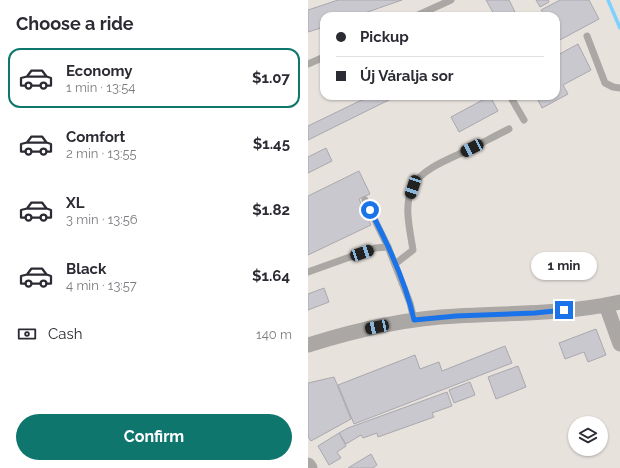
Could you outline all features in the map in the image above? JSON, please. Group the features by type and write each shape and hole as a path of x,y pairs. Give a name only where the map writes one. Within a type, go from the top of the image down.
{"street":[{"path":"308,345 355,331 414,320 456,316 535,313 613,304 620,344"}],"lane":[{"path":"427,12 451,0"},
{"path":"587,36 605,83 613,87 620,88"},
{"path":"308,64 320,59"},
{"path":"512,100 524,120"},
{"path":"395,264 413,250 408,216 409,205 413,187 421,177 435,167 509,129"},
{"path":"365,200 395,264 410,303 414,320"},
{"path":"308,272 375,248 388,247"}],"building":[{"path":"338,0 402,0 368,12 320,12 320,28 308,32 308,10"},
{"path":"486,0 509,0 515,12 493,12"},
{"path":"536,0 548,0 549,2 540,7"},
{"path":"560,0 589,0 599,19 560,40 560,12 542,12 541,10"},
{"path":"578,44 591,70 563,85 568,94 560,98 560,54"},
{"path":"362,100 389,100 308,140 308,126"},
{"path":"483,100 492,100 498,111 459,132 451,117"},
{"path":"538,100 557,100 542,108"},
{"path":"326,148 332,161 308,173 308,157"},
{"path":"359,171 370,194 359,199 371,225 308,255 308,196"},
{"path":"324,288 329,302 308,310 308,294"},
{"path":"596,329 606,355 588,362 584,352 565,359 559,343"},
{"path":"505,346 512,363 354,424 338,385 415,355 420,369 439,362 442,371"},
{"path":"518,366 526,387 496,399 488,377"},
{"path":"334,377 351,419 311,441 308,437 308,383"},
{"path":"470,382 475,395 454,403 449,390"},
{"path":"447,392 452,406 432,413 434,417 378,437 377,433 363,438 361,435 346,444 339,433 348,428"},
{"path":"339,433 346,446 337,452 341,458 329,465 318,446"},
{"path":"371,454 377,465 373,468 348,468"}],"waterway":[{"path":"608,0 620,28"}],"route":[{"path":"370,210 395,264 410,303 414,320 564,310"}]}
